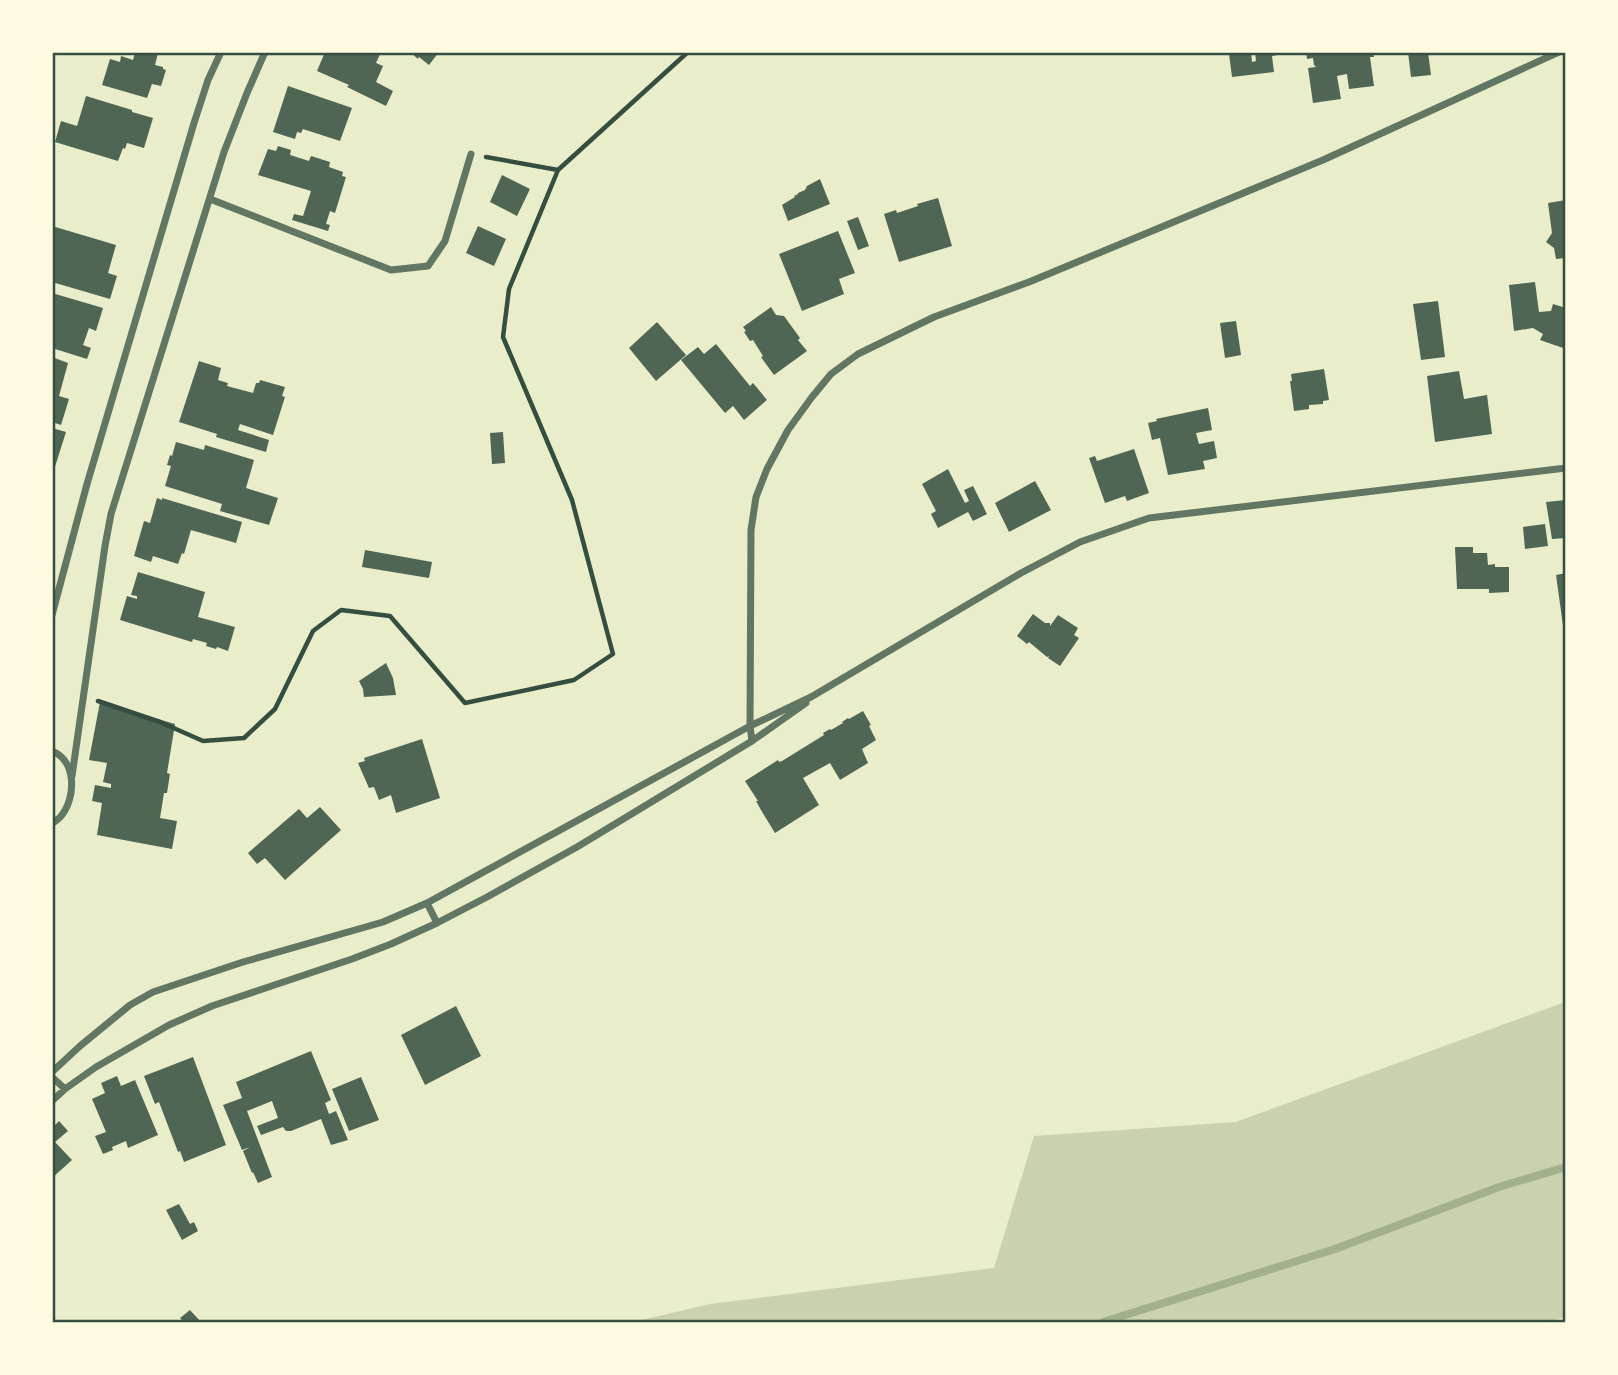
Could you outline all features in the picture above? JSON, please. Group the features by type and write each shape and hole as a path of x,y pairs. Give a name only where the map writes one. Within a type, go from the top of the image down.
{"street":[{"path":"52,615 91,471 190,137 208,80 221,52"},
{"path":"52,824 61,816 70,799 111,514 224,152 265,52"},
{"path":"752,741 751,530 756,497 767,469 788,430 831,374 858,354 934,317 1029,282 1323,160 1559,52"},
{"path":"210,199 391,270 428,266 445,241 471,154"},
{"path":"65,1090 52,1074 80,1046 130,1005 153,992 243,962 383,922 427,903 750,726 811,697 1021,573 1080,542 1149,518 1566,468"},
{"path":"52,1101 96,1067 180,1020 212,1006 362,955 437,923 487,897 577,847 752,741 804,705 811,697"},
{"path":"52,751 64,758 72,776"},
{"path":"427,903 437,923"}],"path":[{"path":"83,696 160,722 203,741 244,737 275,709 313,631 341,610 390,617 465,704 574,680 613,654 572,500 503,337 509,289 558,170 688,52"},
{"path":"471,154 558,170"}],"green space":[{"path":"1565,1002 1565,1317 1546,1322 633,1322 710,1304 994,1268 1034,1136 1236,1122"}],"building":[{"path":"135,52 158,53 155,65 166,70 161,86 152,84 147,98 102,85 110,59 120,62 121,56 133,60"},
{"path":"325,52 381,52 376,63 383,66 376,82 393,91 386,106 317,71"},
{"path":"410,52 439,52 429,65"},
{"path":"1251,52 1252,62 1256,61 1255,52 1283,54 1272,56 1274,72 1232,77 1229,54"},
{"path":"1306,52 1373,52 1374,57 1370,57 1374,86 1349,89 1347,74 1337,76 1341,99 1313,103 1308,68 1316,67 1313,58 1307,59"},
{"path":"1408,52 1428,52 1431,75 1411,77"},
{"path":"288,86 352,108 340,141 303,129 301,133 297,132 295,139 273,132"},
{"path":"86,96 153,118 144,148 127,143 118,161 55,142 61,121 77,126"},
{"path":"278,146 291,150 290,155 309,161 311,156 330,162 329,167 343,172 342,176 346,177 335,213 330,211 326,224 330,225 328,231 292,220 294,214 303,216 311,191 258,175 268,149 276,151"},
{"path":"502,175 530,189 517,216 490,202"},
{"path":"820,179 830,204 788,221 782,205"},
{"path":"938,198 952,246 899,262 884,214 896,210 897,213"},
{"path":"1566,200 1566,258 1556,259 1554,248 1546,242 1552,233 1548,203"},
{"path":"858,217 869,246 858,250 847,221"},
{"path":"52,226 116,245 108,273 117,276 110,299 52,282"},
{"path":"478,226 506,239 494,266 466,253"},
{"path":"838,231 855,273 839,279 844,294 802,311 779,254"},
{"path":"1535,282 1539,312 1551,311 1553,304 1566,308 1566,340 1563,348 1540,340 1543,334 1533,328 1514,331 1509,285"},
{"path":"52,293 103,308 96,331 89,328 83,345 91,348 87,359 52,348"},
{"path":"1438,301 1445,357 1421,360 1413,304"},
{"path":"771,307 776,315 784,316 807,351 774,375 743,327"},
{"path":"1236,321 1241,355 1225,358 1220,323"},
{"path":"657,322 686,355 656,381 629,348"},
{"path":"716,344 750,386 753,383 767,400 744,420 733,406 725,413 681,360 698,347 704,354"},
{"path":"52,357 68,363 59,396 69,399 61,425 52,422"},
{"path":"199,361 221,368 218,380 228,383 227,386 253,393 260,380 285,387 282,396 285,397 273,435 240,424 238,430 269,440 266,452 216,437 217,434 179,422"},
{"path":"1324,369 1329,400 1323,401 1323,404 1309,405 1309,409 1294,411 1291,374"},
{"path":"1459,371 1464,399 1487,395 1492,434 1435,442 1427,376"},
{"path":"1208,408 1212,430 1196,433 1199,444 1214,441 1217,458 1203,461 1205,469 1168,475 1160,438 1152,440 1148,423"},
{"path":"52,428 66,432 53,473 52,473"},
{"path":"503,432 505,463 492,464 490,433"},
{"path":"176,442 204,450 205,445 254,460 246,488 278,498 269,525 220,511 222,504 165,486 171,466 167,465"},
{"path":"1134,449 1149,493 1127,501 1125,496 1105,503 1089,458 1095,456 1097,461"},
{"path":"948,469 965,503 969,501 964,490 973,486 987,514 973,521 968,512 938,528 931,514 936,511 922,484"},
{"path":"1035,481 1051,510 1009,532 995,503"},
{"path":"157,498 242,522 236,543 191,530 178,564 153,556 151,562 134,556 144,521 150,523"},
{"path":"1566,500 1566,538 1552,539 1546,502"},
{"path":"1545,524 1548,546 1525,549 1523,527"},
{"path":"1455,547 1473,547 1473,553 1487,553 1488,565 1509,567 1509,592 1489,593 1489,589 1457,589"},
{"path":"365,550 432,562 429,578 362,567"},
{"path":"138,572 205,592 198,617 235,627 228,651 120,620 127,596 137,599 137,596 131,595"},
{"path":"1566,573 1566,632 1564,633 1556,575"},
{"path":"1033,614 1045,623 1050,623 1050,626 1058,615 1078,628 1074,635 1079,638 1060,666 1017,636"},
{"path":"386,663 393,678 396,695 364,697 359,681"},
{"path":"100,702 175,724 167,773 170,774 167,793 164,793 160,818 177,821 172,849 97,835 102,803 92,801 95,785 111,788 111,784 103,782 107,763 89,760"},
{"path":"863,711 876,740 862,749 868,763 840,780 830,763 803,778 819,805 775,833 745,781"},
{"path":"422,739 440,798 396,813 391,795 379,800 374,787 369,788 358,763 365,761 364,758"},
{"path":"320,807 341,830 285,880 265,858 257,864 248,853 299,809 307,818"},
{"path":"456,1006 481,1056 425,1085 401,1035"},
{"path":"311,1051 331,1100 325,1103 329,1114 336,1111 348,1140 331,1145 321,1119 291,1131 286,1131 283,1127 261,1135 257,1126 278,1118 272,1101 247,1111 272,1177 258,1183 243,1151 250,1147 242,1150 223,1105 242,1098 236,1082"},
{"path":"193,1057 226,1145 184,1162 159,1102 155,1104 144,1076"},
{"path":"117,1076 121,1086 135,1080 158,1135 128,1148 126,1141 103,1154 95,1136 106,1132 92,1099 105,1093 101,1083"},
{"path":"361,1077 379,1120 349,1131 332,1089"},
{"path":"59,1121 68,1131 55,1142 72,1160 52,1178 52,1128"},
{"path":"179,1204 190,1224 194,1222 198,1231 182,1240 166,1210"},
{"path":"190,1310 201,1322 184,1322 180,1318"}],"waterway":[{"path":"1103,1322 1335,1249 1499,1187 1566,1167"}]}
